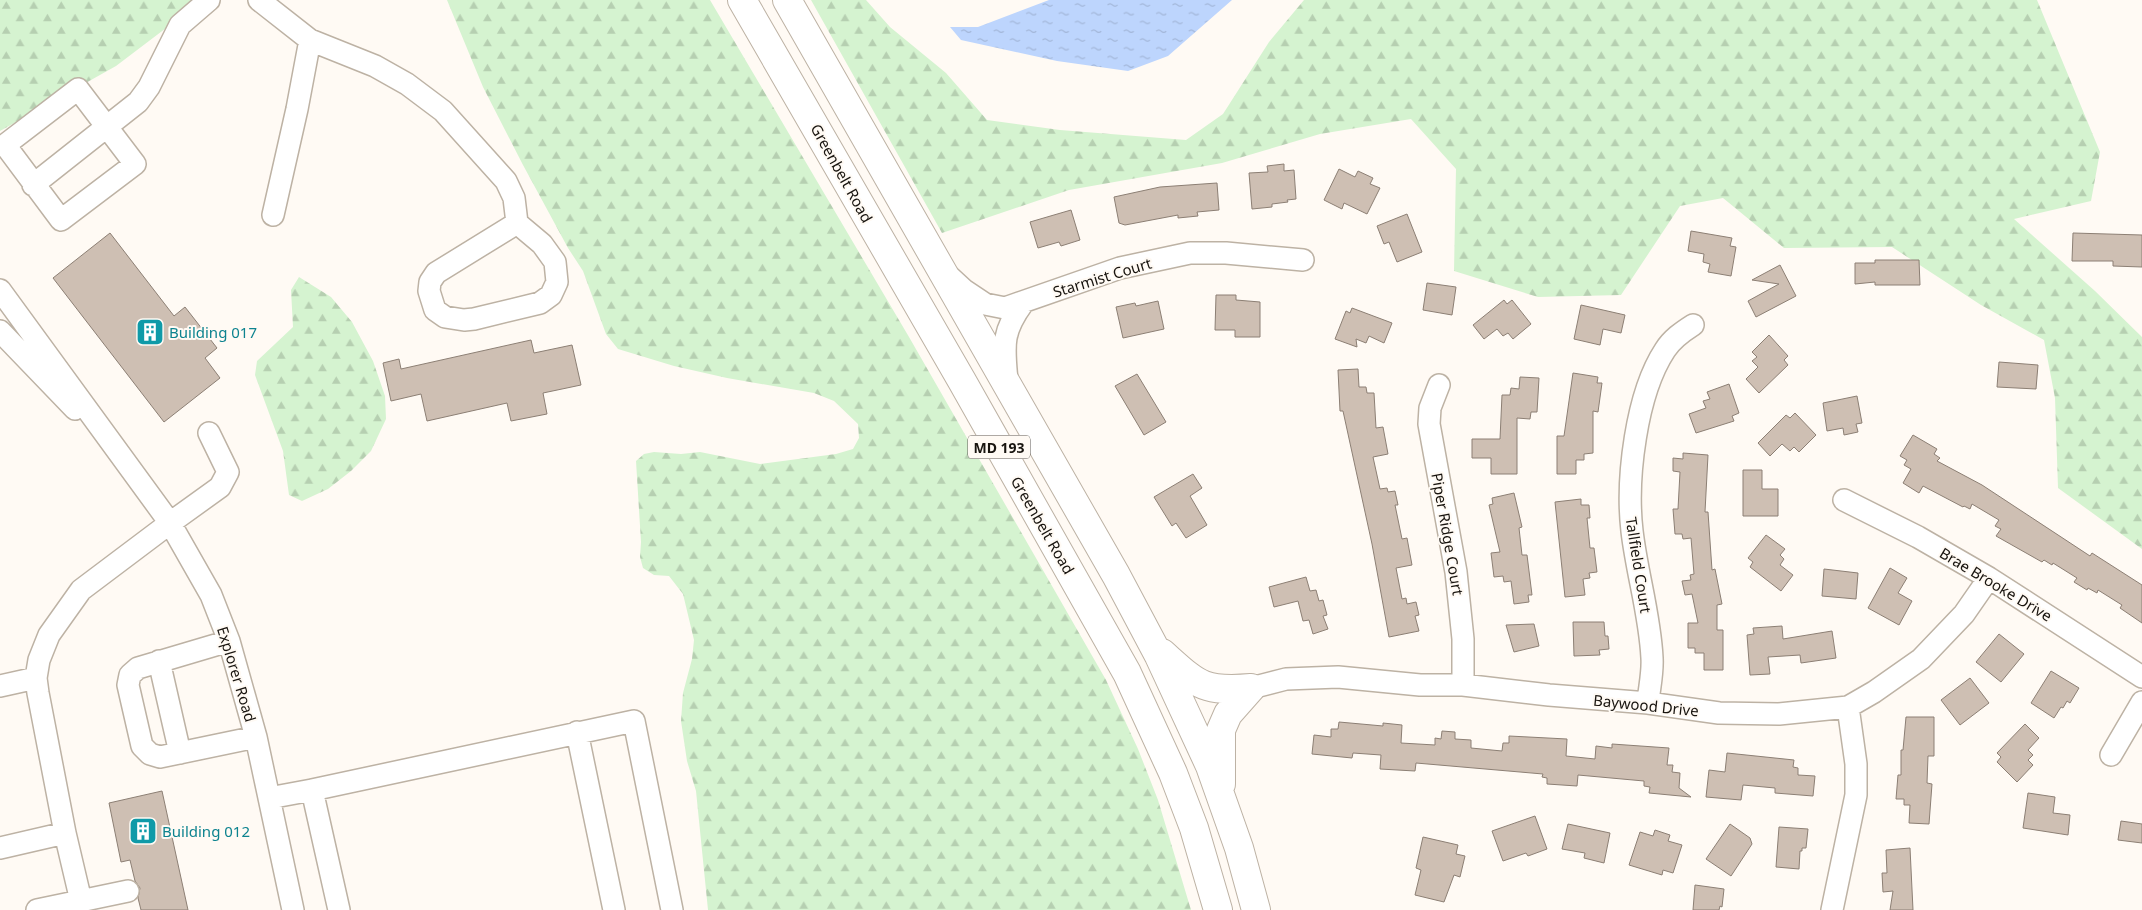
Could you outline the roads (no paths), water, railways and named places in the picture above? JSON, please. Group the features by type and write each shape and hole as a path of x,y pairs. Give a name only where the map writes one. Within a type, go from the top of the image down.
{"main road":[{"name":"Greenbelt Road","path":"742,0 1127,673 1156,732 1194,828 1218,910"},
{"name":"MD 193","path":"786,0 1124,589 1154,646 1210,766 1239,848 1256,910"},
{"path":"994,438 1026,418"},
{"path":"1154,646 1186,675 1203,686 1223,690 1251,688"},
{"path":"1221,798 1221,730 1228,714 1251,688"}],"street":[{"path":"33,185 138,102 149,87 180,25 209,0"},
{"path":"259,0 310,40 375,66 407,84 443,110 506,181 514,198 518,223 542,244 555,262 557,282 551,295 540,303 530,307 464,320 445,317 435,310 429,291 430,282 436,273 518,223"},
{"path":"273,215 298,109 310,40"},
{"path":"78,89 135,164 61,220 33,185 5,145 78,89"},
{"name":"Starmist Court","path":"940,268 964,290 985,304 1005,308 1120,268 1190,253 1226,252 1303,260"},
{"name":"Explorer Road","path":"0,290 170,523 211,595 229,640 256,737 293,910"},
{"path":"1007,384 1004,343 1011,320 1022,303"},
{"name":"Tallfield Court","path":"1648,703 1652,661 1647,614 1632,530 1631,484 1634,449 1645,398 1660,358 1671,342 1692,325"},
{"name":"Explorer Road","path":"0,331 125,462"},
{"name":"Piper Ridge Court","path":"1439,385 1430,408 1430,424 1456,572 1464,639 1463,685"},
{"path":"81,901 65,833 36,678 39,660 49,635 81,590 220,487 228,472 209,433"},
{"name":"Brae Brooke Drive","path":"1844,500 1918,537 1989,578 2142,677"},
{"name":"Baywood Drive","path":"1251,688 1286,679 1338,678 1420,685 1463,685 1549,696 1648,703 1719,713 1778,714 1848,708 1921,659 1964,614 1989,578"},
{"path":"229,640 138,668 130,675 128,685 142,746 150,754 160,757 256,737"},
{"path":"159,661 180,753"},
{"path":"0,686 36,678"},
{"path":"2111,755 2142,702"},
{"path":"1832,910 1856,795 1856,764 1848,708"},
{"path":"269,798 634,721 672,910"},
{"path":"577,732 614,910"},
{"path":"312,790 339,910"},
{"path":"0,848 65,833"},
{"path":"38,910 128,891"}],"water":[{"path":"1049,0 1232,0 1168,56 1128,71 1057,61 961,40 950,27 978,27"}],"place":[{"name":"Building 017","path":"150,332"},
{"name":"Building 012","path":"143,831"}]}
